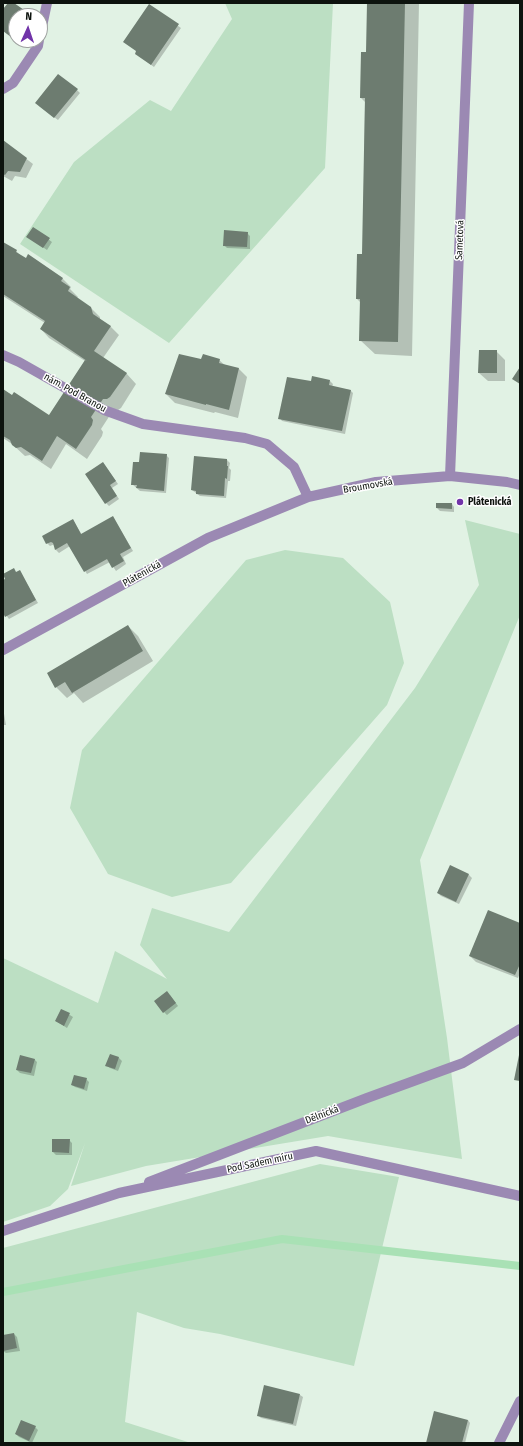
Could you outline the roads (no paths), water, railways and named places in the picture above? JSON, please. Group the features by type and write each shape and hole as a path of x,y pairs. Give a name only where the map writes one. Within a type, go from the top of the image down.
{"street":[{"name":"Sametová","path":"450,476 470,3"},
{"path":"3,89 12,83 37,48"},
{"name":"nám. Pod Branou","path":"3,355 19,362 104,410 143,424 245,438 267,444 294,467 308,497"},
{"name":"Broumovská","path":"308,497 376,482 450,476 507,482 520,485"},
{"name":"Plátenická","path":"3,650 208,538 308,497"},
{"name":"Dělnická","path":"120,1193 367,1098 463,1063 520,1029"},
{"name":"Pod Sadem míru","path":"3,1231 120,1193 316,1151 520,1196"},
{"path":"499,1443 520,1401"}],"waterway":[{"path":"3,1292 282,1239 520,1266"}],"place":[{"name":"Plátenická","path":"460,502"}]}
